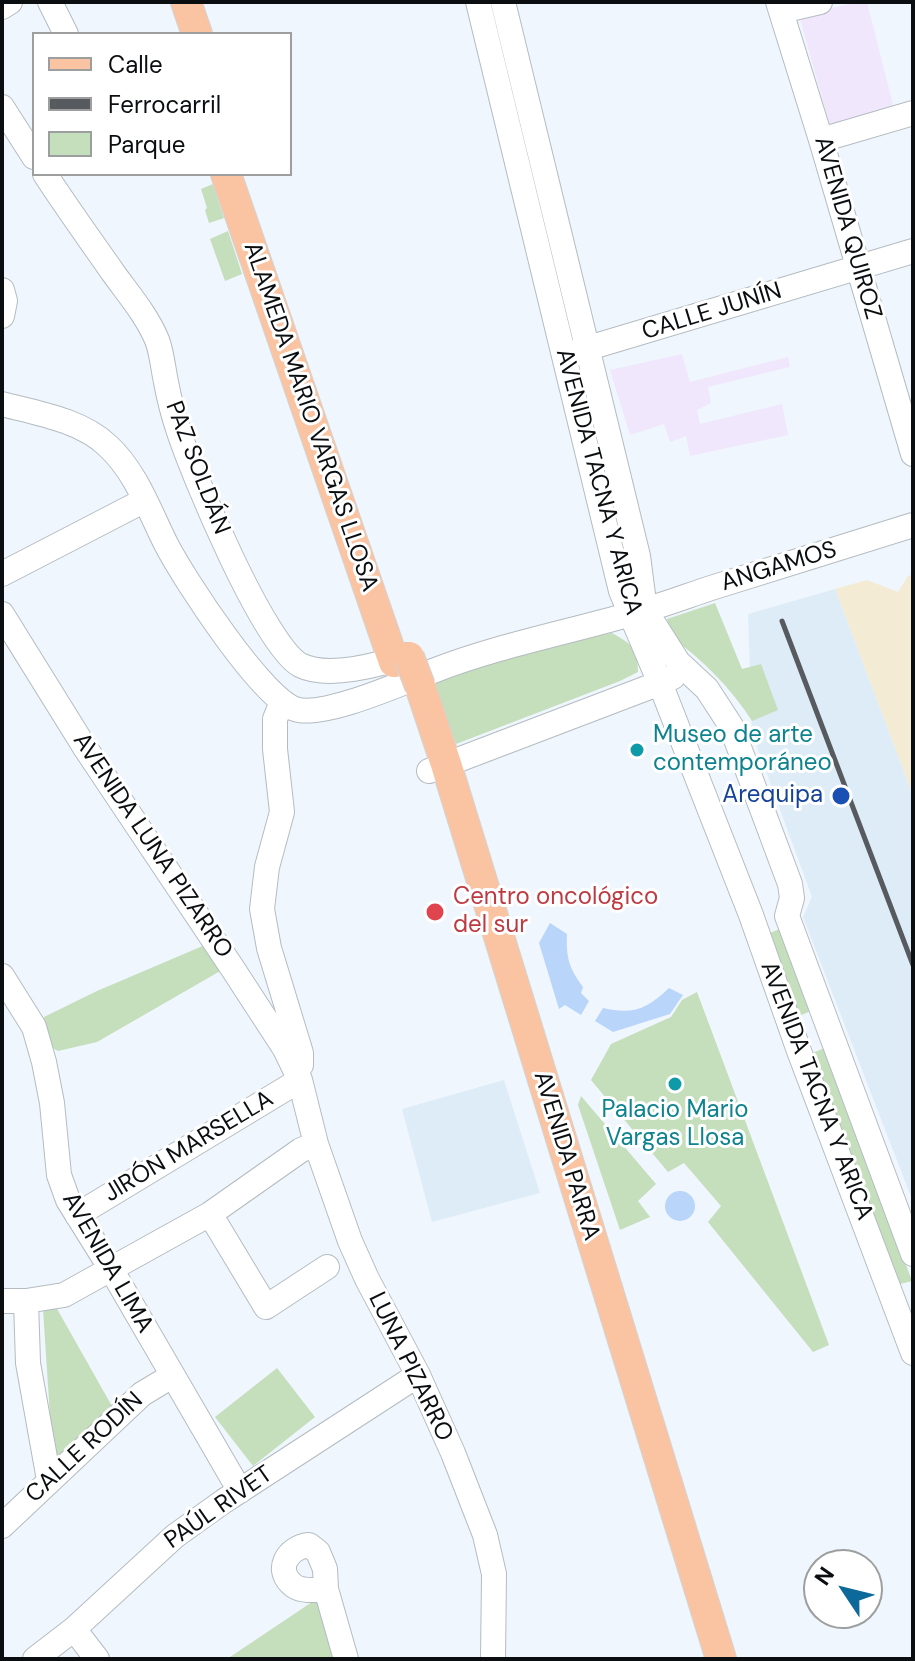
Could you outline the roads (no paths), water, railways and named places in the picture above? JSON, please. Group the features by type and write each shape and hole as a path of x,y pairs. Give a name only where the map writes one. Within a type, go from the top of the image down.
{"main road":[{"path":"168,2 177,32"},
{"path":"186,2 196,32"},
{"name":"ALAMEDA MARIO VARGAS LLOSA","path":"227,176 401,658"},
{"name":"ALAMEDA MARIO VARGAS LLOSA","path":"246,176 401,658"},
{"name":"AVENIDA PARRA","path":"401,658 721,1659"},
{"name":"AVENIDA PARRA","path":"438,768 701,1659"}],"street":[{"path":"2,7 10,2"},
{"path":"50,2 65,32"},
{"name":"AVENIDA TACNA Y ARICA","path":"478,2 576,351 638,556 638,612 660,683 751,915 795,1038 905,1305 913,1353"},
{"name":"AVENIDA TACNA Y ARICA","path":"503,2 576,351"},
{"path":"779,7 820,2"},
{"name":"AVENIDA QUIROZ","path":"779,7 913,454"},
{"path":"2,107 32,154"},
{"path":"821,140 913,113"},
{"name":"PAZ SOLDÁN","path":"46,176 149,322 159,344 178,431 202,492 236,568 280,646 297,663 319,670 333,671 401,658"},
{"name":"CALLE JUNÍN","path":"576,351 913,251"},
{"path":"2,290 5,301 2,316"},
{"path":"2,404 83,429 107,444 128,469 168,548 222,631 256,676 282,702 275,719 282,812 267,867 262,909 265,935 301,1053 300,1080"},
{"path":"2,574 145,500"},
{"name":"ANGAMOS","path":"282,702 293,709 309,712 337,705 441,667 638,612 913,525"},
{"name":"AVENIDA TACNA Y ARICA","path":"638,612 685,670 707,689 731,726 790,884 792,898 787,916 913,1254"},
{"name":"AVENIDA LUNA PIZARRO","path":"2,614 84,746 285,1049 300,1080"},
{"path":"438,768 660,683 685,670"},
{"path":"751,915 792,898"},
{"name":"AVENIDA LIMA","path":"2,976 34,1027 52,1103 59,1175 68,1200 240,1491"},
{"path":"795,1038 829,1024"},
{"name":"LUNA PIZARRO","path":"300,1080 316,1144 350,1241 418,1375 485,1535 494,1574 493,1659"},
{"name":"JIRÓN MARSELLA","path":"77,1215 300,1080"},
{"path":"49,1480 14,1301 64,1295 210,1214 301,1150 316,1144"},
{"path":"210,1214 266,1307 327,1267"},
{"name":"PAÚL RIVET","path":"35,1659 74,1629 175,1536 418,1375"},
{"name":"CALLE RODÍN","path":"2,1526 142,1394 172,1376"},
{"path":"326,1589 346,1659"},
{"path":"74,1629 97,1659"}],"water":[{"path":"550,923 567,934 569,962 583,987 581,993 589,1001 581,1015 565,1005 559,1009 539,943"},
{"path":"669,988 683,995 670,1014 613,1032 595,1021 603,1008 623,1011 639,1008 654,1001"},
{"path":"680,1191 691,1195 695,1206 691,1217 680,1221 669,1217 665,1206 669,1195"}],"railway":[{"path":"782,621 913,965"}],"place":[{"name":"Museo de arte contemporáneo","path":"637,750"},
{"name":"Arequipa","path":"841,796"},
{"name":"Centro oncológico del sur","path":"435,912"},
{"name":"Palacio Mario Vargas Llosa","path":"675,1084"}]}
